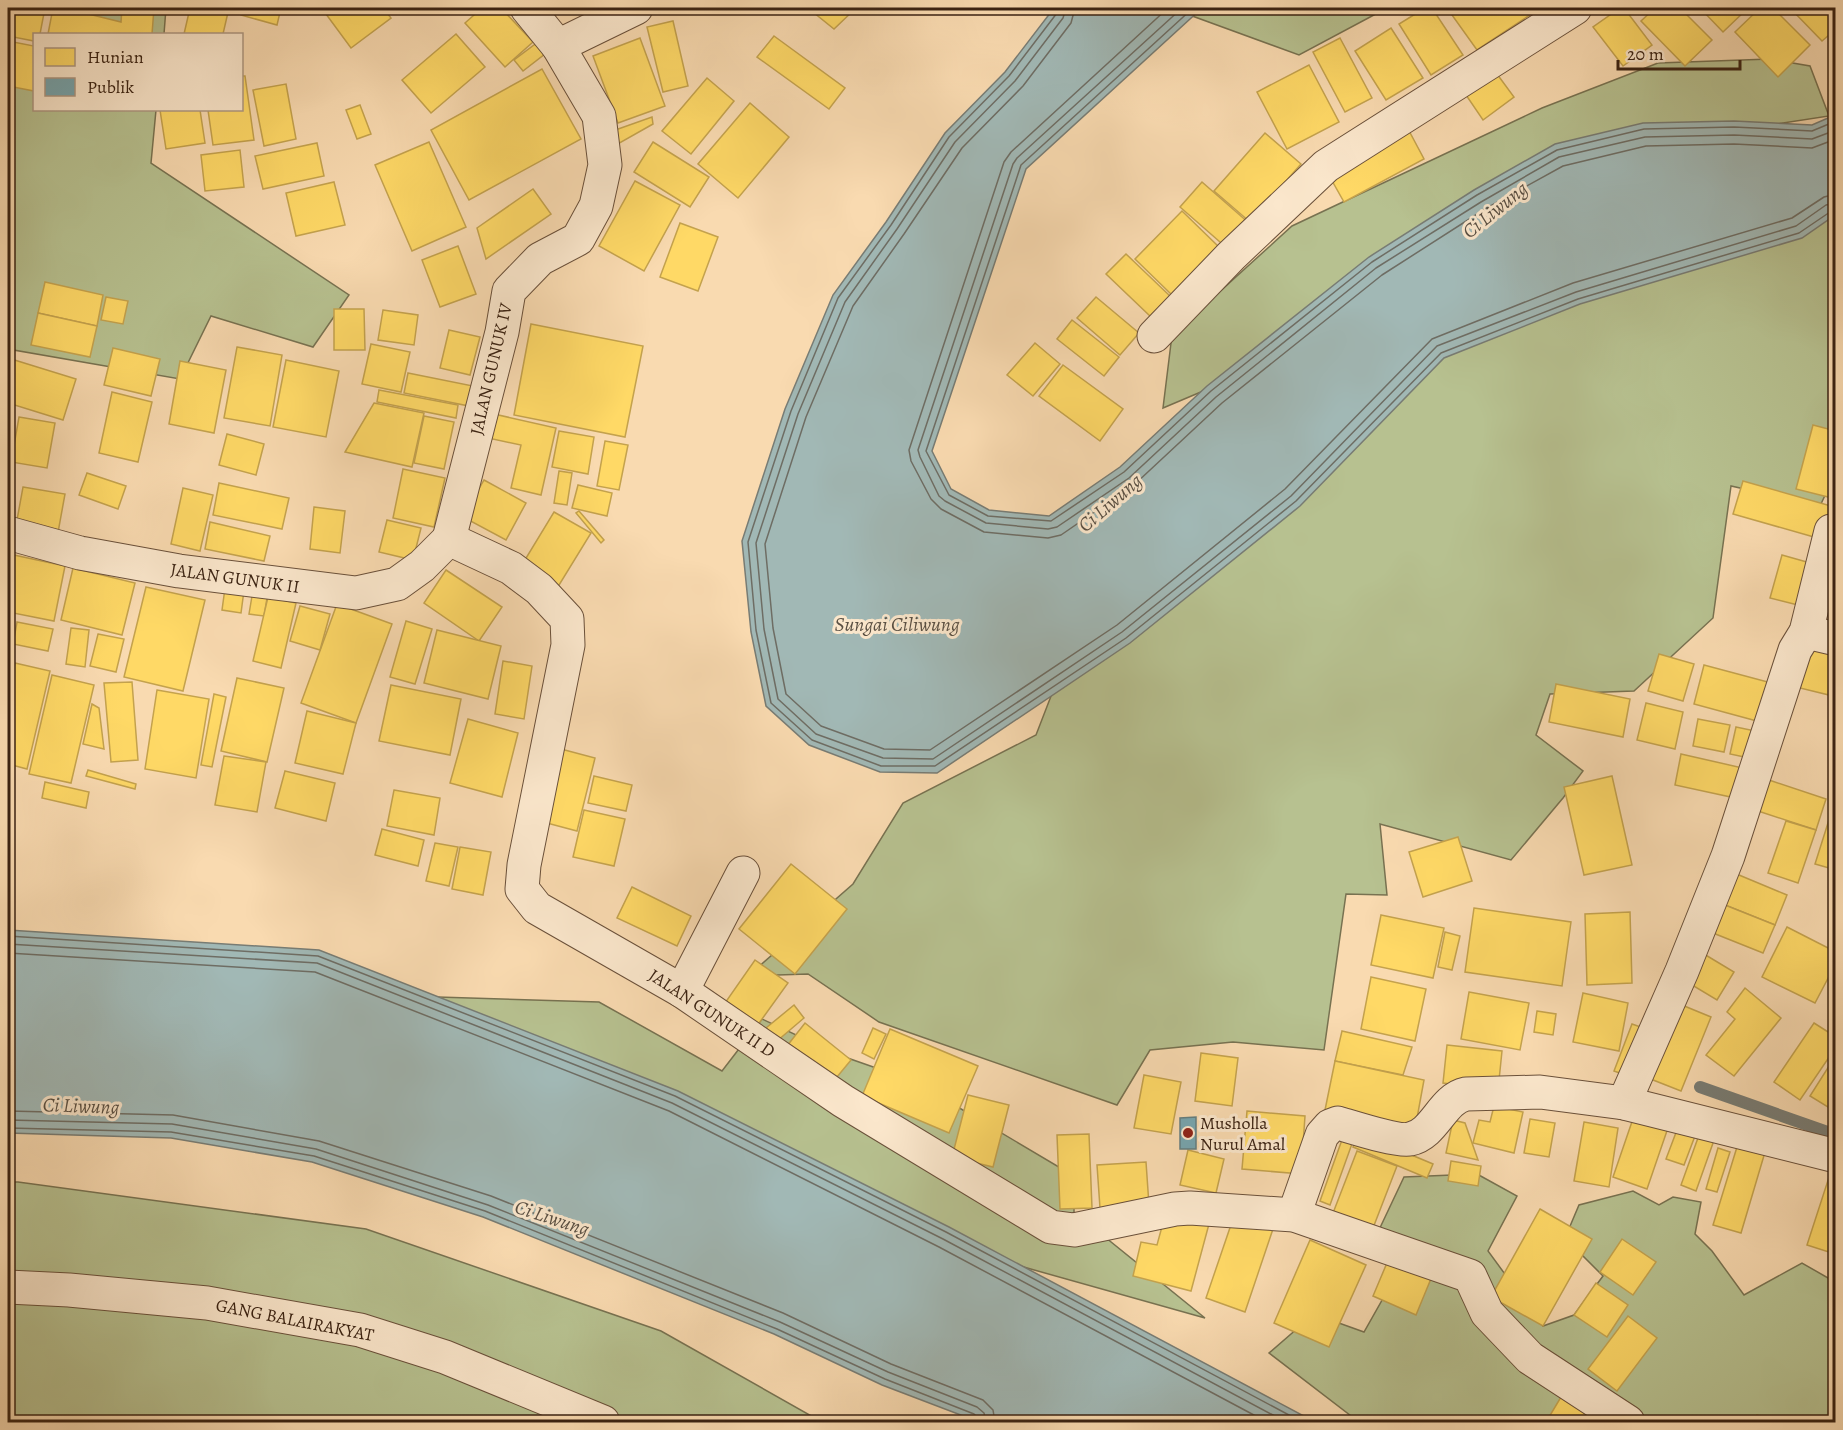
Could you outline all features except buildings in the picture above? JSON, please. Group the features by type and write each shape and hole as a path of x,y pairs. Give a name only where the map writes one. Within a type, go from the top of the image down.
{"street":[{"name":"JALAN GUNUK IV","path":"449,539 502,332 509,291 540,259 578,239 596,206 605,165 598,116 558,46 527,8"},
{"path":"558,46 636,8"},
{"path":"1154,336 1232,256 1326,166 1575,8"},
{"path":"1624,1103 1682,971 1728,856 1795,650 1821,635 1831,531"},
{"name":"JALAN GUNUK II","path":"8,533 80,553 179,571 356,593 397,584 422,566 449,539"},
{"name":"JALAN GUNUK II D","path":"449,539 511,568 539,589 567,619 568,645 524,865 522,889 537,908 682,991 843,1101 1051,1227 1074,1230 1175,1209 1190,1208 1294,1215 1470,1276 1487,1312 1530,1358 1628,1422"},
{"path":"682,991 743,873"},
{"path":"1294,1215 1322,1135 1330,1126 1338,1123 1407,1140 1423,1133 1457,1096 1466,1094 1540,1092 1624,1103 1836,1156"},
{"name":"GANG BALAIRAKYAT","path":"8,1287 69,1290 207,1303 360,1330 445,1357 603,1422"}],"green space":[{"path":"73,8 166,8 164,33 68,33"},
{"path":"1192,8 1387,8 1299,55 1184,13"},
{"path":"1770,59 1810,66 1829,116 1535,161 1215,386 1163,408 1172,335 1292,226 1542,108 1658,63"},
{"path":"8,75 33,82 33,111 156,111 151,163 349,295 313,347 211,316 180,379 8,349"},
{"path":"1835,187 1836,472 1820,506 1731,486 1713,618 1634,691 1550,694 1536,735 1583,771 1511,860 1380,824 1387,895 1346,894 1324,1050 1233,1042 1150,1050 1117,1105 879,1022 808,974 748,976 853,884 903,803 1036,735 1053,691 1046,656 1538,279"},
{"path":"8,968 341,994 599,1002 722,1071 762,1019 839,1055 879,1069 946,1100 1074,1176 1074,1212 1205,1318 988,1257"},
{"path":"1477,1174 1517,1196 1488,1251 1543,1326 1574,1315 1603,1276 1565,1238 1579,1205 1633,1191 1659,1205 1673,1197 1701,1202 1695,1234 1712,1251 1744,1295 1802,1263 1835,1282 1835,1422 1359,1422 1269,1353 1314,1314 1364,1332 1407,1256 1378,1232 1404,1177"},
{"path":"8,1182 366,1229 661,1331 822,1422 8,1422"}],"water":[{"name":"Sungai Ciliwung","path":"1054,8 1202,8 1026,169 932,451 951,489 989,510 1049,516 1120,467 1207,386 1369,257 1474,190 1555,144 1643,123 1734,121 1812,125 1835,115 1835,215 1802,238 1580,304 1444,358 1300,506 1130,643 937,773 880,772 809,745 766,706 751,632 742,541 785,409 833,295 886,222 945,133 1005,72"},
{"name":"Ci Liwung","path":"8,930 319,950 678,1091 949,1227 1315,1422 979,1422 882,1385 774,1334 483,1217 312,1162 171,1138 8,1133"}],"waterway":[{"path":"1700,1087 1836,1135"}],"place":[{"name":"Musholla Nurul Amal","path":"1188,1133"}]}
